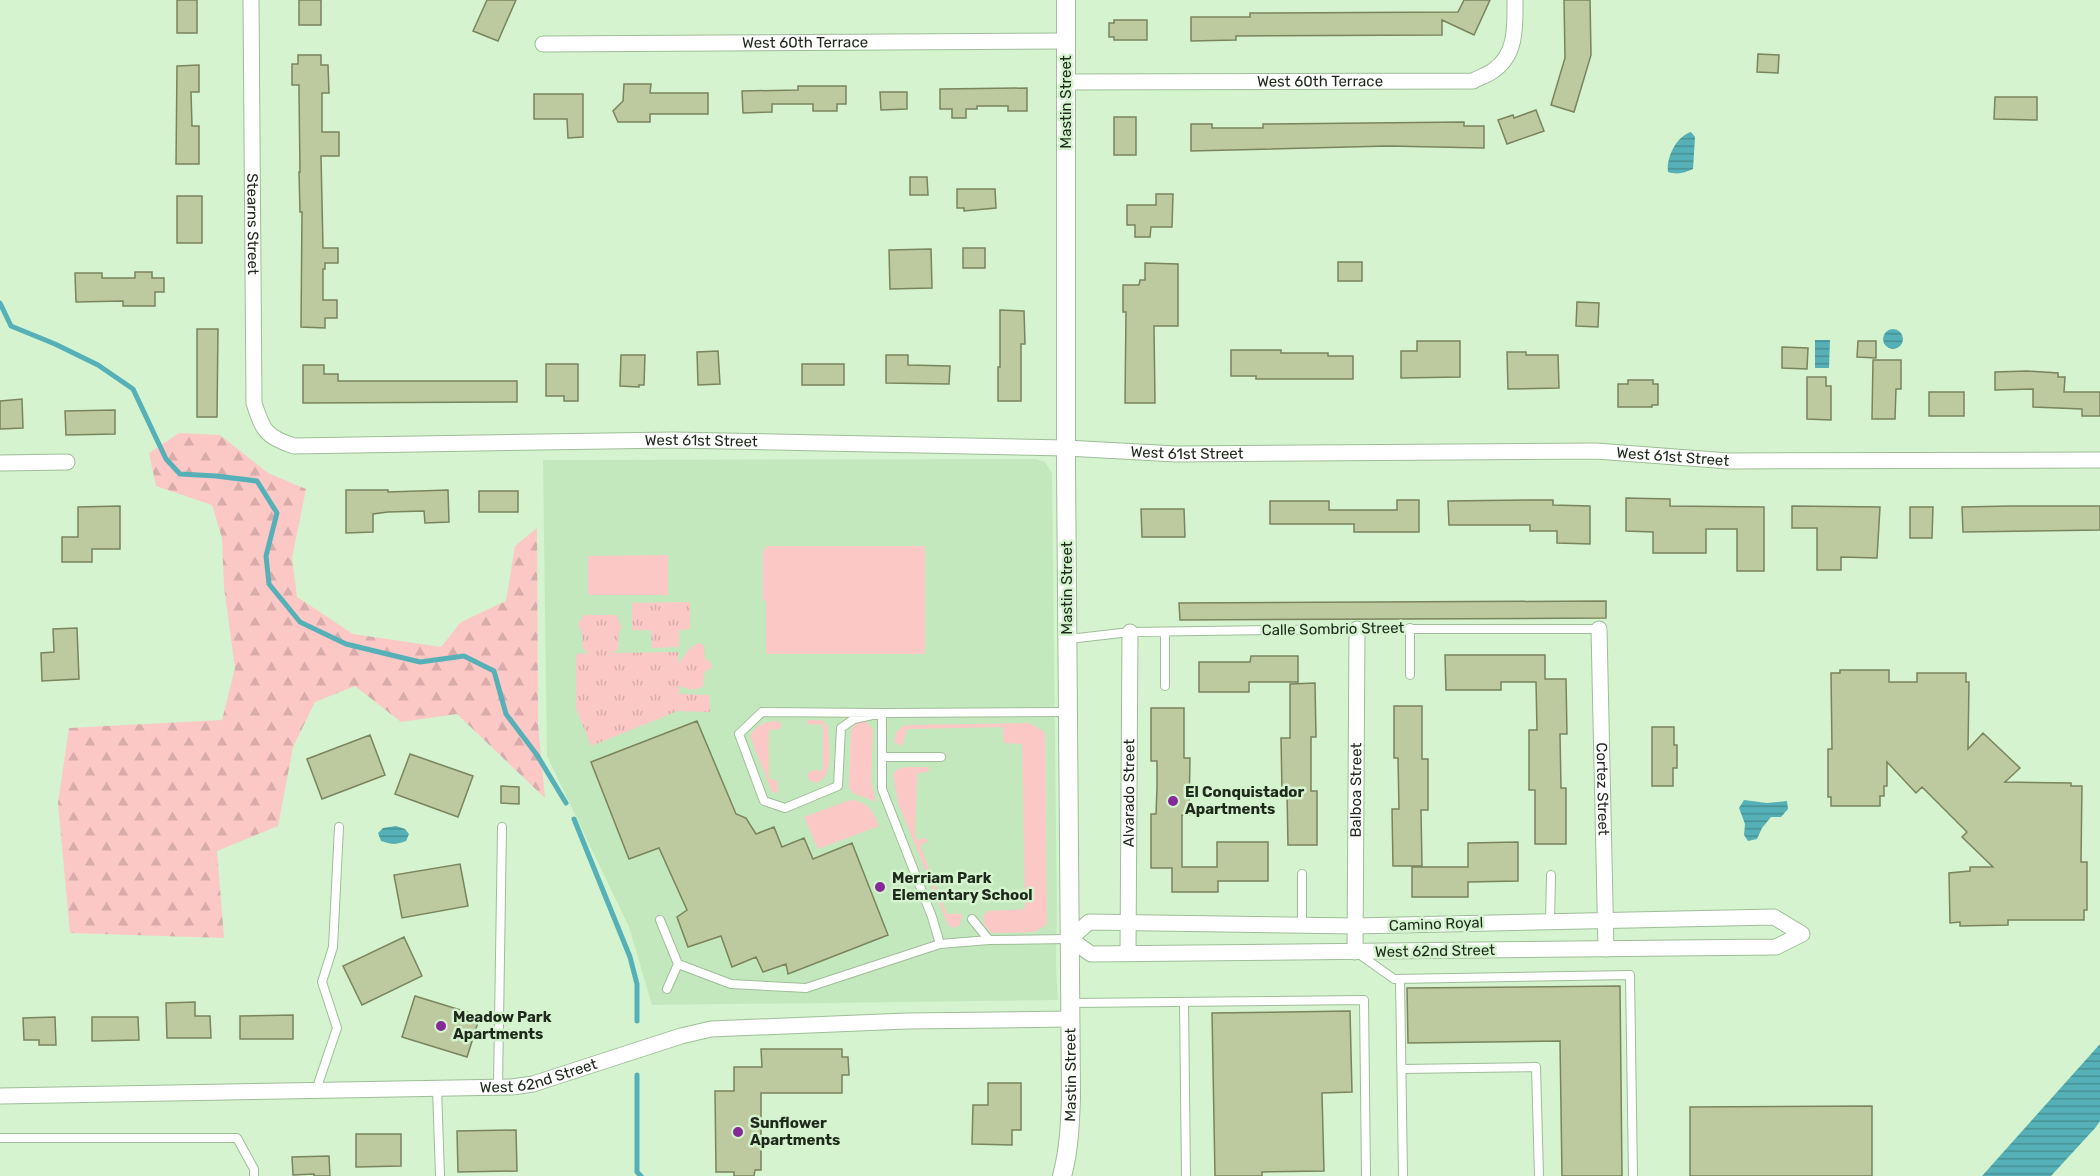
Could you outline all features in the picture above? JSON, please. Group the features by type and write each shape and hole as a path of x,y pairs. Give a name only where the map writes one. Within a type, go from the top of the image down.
{"street":[{"name":"Stearns Street","path":"251,0 254,403 261,423 274,440"},
{"name":"Mastin Street","path":"1062,1176 1070,1132 1066,0"},
{"name":"West 60th Terrace","path":"1066,82 1473,81 1495,70 1509,53 1515,28 1515,0"},
{"name":"West 60th Terrace","path":"543,44 1066,41"},
{"name":"West 61st Street","path":"274,440 294,446 673,440 1066,448 1176,454 1596,451 1729,461 2100,460"},
{"path":"0,463 67,462"},
{"name":"Balboa Street","path":"1355,952 1357,629"},
{"name":"Cortez Street","path":"1599,629 1606,949"},
{"name":"Alvarado Street","path":"1128,953 1130,632"},
{"name":"Camino Royal","path":"1070,939 1089,922 1355,926 1774,917 1802,934"},
{"name":"West 62nd Street","path":"1070,939 1091,954 1776,947 1802,934"},
{"name":"West 62nd Street","path":"0,1096 498,1087 533,1084 681,1036 711,1029 907,1021 1070,1011"}],"lane":[{"name":"Calle Sombrio Street","path":"1067,639 1130,632 1410,628 1599,629"},
{"path":"1410,628 1410,675"},
{"path":"1165,632 1165,686"},
{"path":"882,713 854,719 841,729 838,786 785,808 764,801 739,734 762,712 1068,712"},
{"path":"882,713 882,789 932,917 940,944"},
{"path":"883,757 941,757"},
{"path":"498,1087 502,826"},
{"path":"316,1090 337,1028 322,982 333,947 339,827"},
{"path":"1302,874 1302,925"},
{"path":"1550,921 1551,875"},
{"path":"972,919 989,940"},
{"path":"660,920 678,964 667,989"},
{"path":"678,964 731,984 807,988 940,944 989,940 1070,939"},
{"path":"1355,952 1394,979 1630,975 1633,1176"},
{"path":"1400,979 1403,1176"},
{"path":"1070,1011 1184,1002 1364,1000 1366,1176"},
{"path":"1184,1002 1186,1176"},
{"path":"1402,1069 1536,1066 1539,1176"},
{"path":"437,1088 440,1176"},
{"path":"0,1138 237,1138 254,1169 254,1176"}],"shaded area":[{"path":"1036,459 1045,462 1052,473 1058,1000 652,1005 629,927 547,756 543,460"}],"green space":[{"path":"179,433 220,435 268,473 306,489 292,558 297,597 353,634 441,647 461,622 506,601 515,546 537,528 538,725 545,798 457,714 401,722 355,686 315,702 293,747 278,826 217,851 224,938 70,933 58,803 69,728 222,720 235,668 224,587 222,538 212,505 156,486 149,453"},
{"path":"766,546 925,546 925,654 766,654 763,549 766,549"},
{"path":"668,555 668,595 588,595 588,556"},
{"path":"690,602 690,629 679,630 679,647 652,648 651,630 632,630 632,603"},
{"path":"584,615 617,615 621,627 619,646 612,653 678,652 678,664 689,649 698,643 704,645 705,659 710,661 712,668 704,672 703,687 692,690 679,686 679,694 709,695 710,712 678,711 591,746 576,708 576,654 589,653 583,649 582,633 578,624"},
{"path":"807,720 821,720 828,726 829,766 826,774 816,783 809,780 807,774 823,770 823,725 807,724"},
{"path":"778,721 782,725 780,729 769,730 769,778 777,781 778,793 772,792 750,736 761,724"},
{"path":"866,721 873,730 871,781 876,802 853,793 849,787 851,730 856,723"},
{"path":"1029,723 1045,732 1047,920 1046,925 1034,932 992,933 984,925 983,916 988,911 1025,909 1022,744 1004,743 1003,727 907,729 902,746 894,742 896,733 904,725"},
{"path":"929,767 928,772 917,773 915,834 917,840 926,838 928,841 920,846 947,914 962,914 960,925 954,928 948,925 898,803 893,774 898,769"},
{"path":"853,800 870,808 879,826 818,849 804,817"}],"water":[{"path":"1691,132 1695,137 1693,169 1681,173 1668,172 1669,160 1677,142"},
{"path":"1893,329 1900,332 1903,339 1900,346 1893,349 1886,346 1883,339 1886,332"},
{"path":"1815,340 1830,340 1829,368 1815,368"},
{"path":"1744,800 1767,803 1787,801 1788,809 1781,817 1771,817 1757,839 1748,841 1744,835 1745,824 1739,808"},
{"path":"396,826 405,829 409,834 406,841 393,844 381,841 378,833 383,828"},
{"path":"2100,1044 2100,1121 2096,1127 2051,1176 1982,1176"}],"building":[{"path":"177,0 197,0 197,33 177,33"},
{"path":"299,0 321,0 321,25 299,25"},
{"path":"487,0 516,0 498,41 473,31"},
{"path":"1464,0 1490,0 1474,35 1442,20 1442,35 1236,36 1236,40 1191,41 1191,17 1250,17 1250,13 1458,12"},
{"path":"1564,0 1590,0 1591,55 1574,112 1551,105 1565,58"},
{"path":"1114,20 1147,20 1147,40 1114,40 1114,37 1109,37 1109,23 1114,23"},
{"path":"1758,54 1779,55 1778,73 1757,72"},
{"path":"298,55 321,55 321,65 328,65 329,93 322,93 322,132 339,132 339,156 321,156 323,248 338,248 338,263 325,263 325,269 323,269 323,300 337,300 337,318 325,318 325,328 301,327 302,212 300,212 299,172 299,85 292,85 292,64 298,64"},
{"path":"199,65 199,92 191,92 192,126 199,126 199,164 176,164 177,66"},
{"path":"624,84 651,84 650,93 708,93 708,114 650,114 650,122 618,122 613,111 623,101"},
{"path":"798,86 846,86 846,104 837,104 837,111 813,111 813,104 772,104 772,112 743,113 742,91 798,90"},
{"path":"1027,88 1027,111 1008,111 1008,106 977,106 977,109 966,109 966,118 952,118 952,109 940,109 940,89"},
{"path":"880,92 907,92 907,109 881,110"},
{"path":"534,94 583,94 583,137 568,138 567,119 534,119"},
{"path":"1995,97 2037,97 2037,120 1994,119"},
{"path":"1536,110 1544,131 1507,144 1498,120 1513,115 1514,118"},
{"path":"1114,117 1136,117 1136,155 1114,155"},
{"path":"1464,122 1464,126 1484,126 1484,148 1388,146 1191,151 1191,124 1212,124 1212,128 1263,128 1263,124"},
{"path":"910,177 927,177 928,195 910,195"},
{"path":"957,189 995,189 996,208 964,211 964,208 957,208"},
{"path":"1156,194 1173,194 1172,227 1151,227 1150,237 1135,237 1135,225 1127,225 1127,205 1156,205"},
{"path":"177,196 202,196 202,243 177,243"},
{"path":"963,248 985,248 985,268 963,268"},
{"path":"931,249 932,288 890,289 889,250"},
{"path":"1338,262 1362,262 1362,281 1338,281"},
{"path":"1145,263 1178,264 1178,326 1154,326 1155,403 1125,403 1126,312 1123,312 1123,285 1139,285 1140,280 1145,280"},
{"path":"135,272 152,272 152,278 164,278 164,292 155,292 155,306 123,306 123,301 76,302 75,273 102,273 102,278 135,278"},
{"path":"1577,302 1599,303 1598,327 1576,326"},
{"path":"1000,310 1024,311 1025,344 1021,344 1021,401 998,401"},
{"path":"197,329 218,329 217,417 197,417"},
{"path":"1417,341 1460,341 1460,377 1401,378 1401,351 1417,351"},
{"path":"1858,341 1876,341 1876,358 1857,357"},
{"path":"1782,347 1808,348 1807,369 1782,368"},
{"path":"1231,350 1281,350 1281,353 1328,353 1328,356 1353,356 1353,379 1256,379 1256,376 1231,376"},
{"path":"718,351 720,384 698,385 697,352"},
{"path":"1507,352 1526,352 1526,355 1558,355 1559,388 1508,389"},
{"path":"621,355 645,355 644,385 620,386"},
{"path":"886,355 908,355 908,365 950,366 949,384 886,383"},
{"path":"1873,360 1901,360 1901,389 1896,389 1895,419 1872,419"},
{"path":"546,364 578,364 578,401 564,401 564,396 546,396"},
{"path":"802,364 844,364 844,385 802,385"},
{"path":"303,365 324,365 324,374 338,374 338,381 517,381 517,402 303,403"},
{"path":"1995,372 2058,373 2058,377 2065,377 2064,392 2100,392 2100,416 2082,416 2082,409 2033,407 2033,389 1995,390"},
{"path":"1807,377 1826,377 1826,386 1831,386 1831,420 1807,419"},
{"path":"1628,380 1653,380 1653,384 1658,384 1658,405 1618,407 1618,384 1628,384"},
{"path":"1929,392 1964,392 1964,416 1929,416"},
{"path":"22,399 23,428 0,429 0,401"},
{"path":"115,410 115,434 66,435 65,411"},
{"path":"346,490 388,490 388,492 448,490 449,522 425,523 424,511 388,512 373,514 373,532 346,533"},
{"path":"479,491 518,491 518,512 479,512"},
{"path":"1626,498 1670,499 1670,506 1764,507 1764,571 1737,571 1737,529 1706,529 1706,553 1653,553 1653,532 1626,531"},
{"path":"1397,500 1419,500 1419,532 1354,532 1354,524 1270,524 1270,501 1329,501 1329,510 1397,510"},
{"path":"1553,500 1553,505 1590,506 1590,544 1557,543 1557,531 1530,531 1530,525 1449,525 1448,501"},
{"path":"120,506 120,549 92,549 92,562 62,562 62,537 78,537 78,507"},
{"path":"1792,506 1880,507 1877,558 1841,557 1841,570 1817,570 1817,528 1792,528"},
{"path":"2100,506 2100,530 1963,532 1962,507"},
{"path":"1910,507 1933,507 1932,538 1910,538"},
{"path":"1141,509 1184,509 1185,537 1142,537"},
{"path":"1606,601 1606,618 1180,620 1179,603"},
{"path":"77,628 79,679 42,681 41,653 54,652 53,629"},
{"path":"1445,655 1545,655 1545,679 1566,679 1567,734 1560,734 1561,788 1566,788 1566,844 1535,844 1535,790 1529,790 1529,730 1537,730 1536,682 1501,682 1501,690 1446,690"},
{"path":"1251,656 1298,656 1298,682 1249,682 1249,692 1199,692 1199,662 1250,662"},
{"path":"1840,670 1889,670 1889,682 1917,682 1917,673 1966,673 1966,682 1969,682 1968,749 1983,733 2020,768 2005,782 2071,783 2071,786 2082,786 2081,862 2087,862 2087,910 2084,910 2084,920 2008,920 2008,925 1960,926 1960,922 1950,923 1949,873 1970,871 1970,867 1993,867 1962,837 1967,832 1922,787 1916,793 1887,762 1887,786 1884,786 1884,796 1880,796 1880,806 1831,806 1831,797 1828,797 1828,749 1832,749 1831,673 1840,673"},
{"name":"El Conquistador Apartments","path":"1315,683 1316,737 1311,737 1311,791 1317,791 1317,845 1288,845 1287,791 1282,791 1281,738 1290,738 1290,684"},
{"path":"1394,706 1422,706 1422,759 1428,759 1428,810 1421,810 1422,866 1393,866 1392,809 1399,809 1398,758 1394,758"},
{"name":"El Conquistador Apartments","path":"1151,708 1184,708 1184,758 1190,758 1189,815 1182,815 1182,867 1217,867 1217,842 1268,842 1268,881 1218,881 1218,892 1172,892 1172,868 1151,868 1151,814 1156,814 1157,761 1151,761"},
{"name":"Merriam Park Elementary School","path":"697,721 736,814 746,818 756,834 774,827 782,847 804,838 813,859 852,843 888,935 788,974 786,964 763,972 756,957 732,967 721,936 688,947 677,917 687,910 659,848 629,859 591,762"},
{"path":"1652,727 1674,727 1677,768 1673,768 1673,786 1652,786"},
{"path":"370,735 385,775 322,799 307,759"},
{"path":"410,754 473,776 458,817 395,794"},
{"path":"501,786 519,787 519,804 501,803"},
{"path":"1518,842 1518,881 1468,882 1468,897 1412,897 1412,867 1468,867 1468,843"},
{"path":"460,864 468,906 402,918 394,875"},
{"name":"Meadow Park Apartments","path":"404,937 422,976 362,1005 343,966"},
{"path":"1620,986 1622,1176 1562,1176 1560,1041 1408,1043 1407,988"},
{"name":"Meadow Park Apartments","path":"415,996 480,1016 467,1057 402,1037"},
{"path":"195,1002 195,1016 210,1016 211,1038 167,1038 166,1003"},
{"path":"1350,1011 1352,1092 1322,1093 1324,1171 1262,1172 1262,1176 1215,1176 1212,1013"},
{"path":"293,1015 293,1039 240,1039 240,1016"},
{"path":"55,1017 56,1045 39,1045 39,1040 24,1040 23,1018"},
{"path":"92,1017 138,1017 139,1040 92,1041"},
{"name":"Sunflower Apartments","path":"761,1049 842,1049 842,1057 848,1057 849,1075 842,1075 842,1093 761,1093 761,1170 755,1170 754,1176 734,1176 734,1172 716,1172 715,1091 734,1091 734,1067 762,1067"},
{"path":"988,1083 1021,1083 1021,1130 1012,1130 1012,1145 972,1144 973,1105 988,1105"},
{"path":"1872,1106 1872,1176 1690,1176 1690,1107"},
{"path":"516,1130 517,1171 458,1172 457,1131"},
{"path":"356,1134 401,1134 401,1166 356,1167"},
{"path":"329,1156 330,1176 293,1175 292,1157"}],"waterway":[{"path":"0,303 11,326 98,365 133,389 166,459 180,474 257,481 277,513 266,556 269,584 300,622 346,644 420,662 464,656 494,671 506,714 537,755 566,803"},
{"path":"574,819 630,957 637,984 637,1021"},
{"path":"637,1075 637,1172 641,1176"}],"place":[{"name":"El Conquistador Apartments","path":"1173,801"},
{"name":"Merriam Park Elementary School","path":"880,887"},
{"name":"Meadow Park Apartments","path":"441,1026"},
{"name":"Sunflower Apartments","path":"738,1132"}]}
